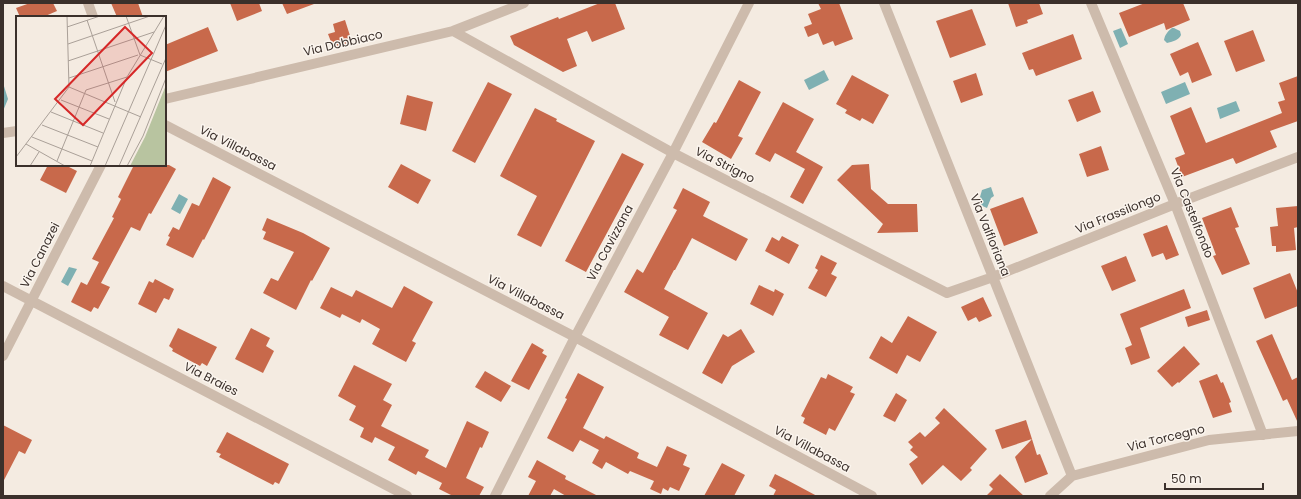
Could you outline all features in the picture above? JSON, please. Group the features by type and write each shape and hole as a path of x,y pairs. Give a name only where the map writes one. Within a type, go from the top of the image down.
{"street":[{"path":"88,3 93,16"},
{"name":"Via Dobbiaco","path":"166,99 452,31 524,3"},
{"name":"Via Cavizzana","path":"495,496 575,337 673,153 749,3"},
{"name":"Via Valfloriana","path":"884,3 1072,476"},
{"name":"Via Castelfondo","path":"1091,3 1175,204 1263,435"},
{"name":"Via Strigno","path":"452,31 673,153 947,293 993,277"},
{"name":"Via Villabassa","path":"166,126 575,337 872,496"},
{"path":"3,134 16,131"},
{"name":"Via Frassilongo","path":"993,277 1175,204 1298,157"},
{"name":"Via Canazei","path":"3,356 100,166"},
{"name":"Via Braies","path":"3,286 407,496"},
{"name":"Via Torcegno","path":"1050,496 1072,476 1209,440 1298,431"}],"water":[{"path":"1121,28 1128,44 1120,48 1113,31"},
{"path":"1172,28 1180,31 1181,35 1177,39 1167,43 1164,40 1165,37"},
{"path":"824,70 829,80 809,90 804,80"},
{"path":"1185,82 1190,94 1166,104 1161,92"},
{"path":"3,83 8,99 3,111"},
{"path":"1236,101 1240,111 1220,119 1217,108"},
{"path":"991,187 994,196 991,198 987,208 978,204 982,190"},
{"path":"179,194 188,199 180,214 171,209"},
{"path":"69,267 77,269 68,286 61,282"}],"building":[{"path":"30,3 53,3 57,11 45,16 20,16 16,8"},
{"path":"111,3 138,3 143,16 117,16"},
{"path":"230,3 259,3 262,11 237,21"},
{"path":"282,3 314,3 314,4 287,14"},
{"path":"600,3 615,3 625,29 592,42 587,31 567,39 577,66 563,72 514,45 510,36 558,17 559,19"},
{"path":"818,3 839,3 853,39 835,46 833,41 823,45 818,33 808,37 804,27 812,24 808,14 821,9"},
{"path":"1008,3 1039,3 1043,14 1027,20 1028,23 1016,27"},
{"path":"1145,3 1183,3 1190,20 1166,30 1164,23 1129,37 1119,13"},
{"path":"972,9 986,45 950,58 936,21"},
{"path":"345,20 352,42 333,47 328,34 335,32 333,24"},
{"path":"208,27 218,51 166,72 166,45"},
{"path":"1253,30 1265,61 1236,72 1224,41"},
{"path":"1073,34 1082,59 1036,76 1033,69 1029,70 1022,53"},
{"path":"1198,42 1212,75 1192,83 1188,72 1180,76 1170,54"},
{"path":"976,73 983,95 961,103 953,81"},
{"path":"852,75 889,95 873,124 862,118 860,121 845,113 847,110 836,104"},
{"path":"1298,76 1298,121 1270,131 1277,147 1236,164 1233,158 1182,177 1175,158 1185,154 1170,116 1191,107 1206,143 1282,113 1278,102 1285,100 1279,83"},
{"path":"739,80 761,92 738,136 743,138 731,159 702,142 714,122 716,123"},
{"path":"488,82 512,94 475,163 452,151"},
{"path":"1093,91 1101,112 1077,122 1068,100"},
{"path":"407,95 433,102 426,131 400,124"},
{"path":"783,102 814,119 796,152 823,167 803,204 790,197 805,169 775,153 770,162 755,154"},
{"path":"535,108 557,119 556,121 595,141 541,247 517,235 537,196 500,176"},
{"path":"1101,146 1109,170 1087,177 1079,154"},
{"path":"622,153 644,164 586,272 565,261"},
{"path":"401,164 431,180 418,204 388,187"},
{"path":"869,164 871,189 888,204 917,204 918,232 877,233 883,224 837,180 852,165"},
{"path":"169,165 176,169 151,214 149,213 140,231 131,227 101,283 110,287 98,309 94,307 91,312 71,302 81,282 87,285 99,262 92,259 114,218 112,217 121,199 118,197 134,166"},
{"path":"47,166 67,166 77,171 66,193 40,180"},
{"path":"213,177 231,187 204,240 203,239 193,258 166,245 170,237 168,236 173,227 179,230 192,203 199,206"},
{"path":"683,188 710,202 703,216 748,239 736,261 692,238 674,270 664,289 708,313 688,350 659,335 669,317 624,292 637,269 643,273 677,210 673,208"},
{"path":"1023,197 1038,233 1004,246 990,209"},
{"path":"1298,206 1298,227 1294,228 1296,250 1276,252 1276,246 1272,246 1270,227 1278,226 1276,208"},
{"path":"1231,207 1239,227 1235,228 1250,264 1222,275 1213,256 1216,255 1202,218"},
{"path":"267,218 303,233 330,248 312,281 311,280 296,310 263,293 271,278 278,281 294,252 263,239 266,232 262,230"},
{"path":"1167,225 1179,255 1166,260 1163,253 1152,257 1143,234"},
{"path":"782,236 799,245 789,264 765,251 772,237 779,241"},
{"path":"821,255 837,263 831,274 837,277 826,297 808,288 818,270 815,268"},
{"path":"1126,256 1136,281 1112,291 1101,266"},
{"path":"1290,273 1298,293 1298,306 1265,319 1253,288"},
{"path":"155,279 174,289 169,300 164,298 156,313 138,304 149,281 153,283"},
{"path":"759,285 774,292 775,289 784,294 773,316 750,304"},
{"path":"404,286 433,302 412,341 416,343 406,362 372,344 380,329 362,319 360,323 342,314 340,318 320,308 331,287 352,297 356,290 392,308"},
{"path":"1184,289 1191,308 1140,328 1150,358 1131,365 1125,348 1132,345 1120,314"},
{"path":"983,297 992,316 979,322 976,317 968,321 961,307"},
{"path":"1207,310 1210,320 1188,327 1185,317"},
{"path":"908,316 937,332 920,362 907,355 897,374 869,358 881,336 892,343"},
{"path":"178,328 217,347 207,366 202,363 200,366 172,351 173,349 169,346"},
{"path":"251,328 270,338 266,346 274,351 263,373 235,359"},
{"path":"741,329 755,352 732,366 722,384 702,373 723,334 728,337"},
{"path":"1272,334 1292,380 1298,377 1298,423 1287,399 1283,401 1256,341"},
{"path":"532,343 544,350 542,353 547,356 529,390 511,381"},
{"path":"1184,346 1200,364 1179,383 1178,382 1172,387 1157,371"},
{"path":"354,365 392,384 383,400 392,405 381,426 429,450 425,457 446,468 467,421 489,432 482,448 480,447 466,478 484,487 479,496 453,496 439,489 442,483 418,471 416,475 388,460 395,447 375,437 372,443 360,437 364,428 349,420 356,406 338,396"},
{"path":"485,371 511,386 501,402 475,387"},
{"path":"578,373 604,387 583,428 604,439 606,436 639,453 637,458 657,467 667,446 687,455 683,465 690,468 679,491 670,487 668,491 663,488 661,494 650,489 654,481 630,471 628,474 606,462 602,469 592,463 599,450 580,440 573,452 547,438 567,399 565,398"},
{"path":"828,374 853,387 850,392 855,394 835,431 829,428 826,435 803,423 805,418 801,416 821,377 826,379"},
{"path":"1217,374 1221,383 1223,382 1231,402 1229,403 1232,412 1213,418 1199,381"},
{"path":"896,393 907,400 895,422 883,416"},
{"path":"944,408 987,449 970,468 972,470 961,481 943,465 922,485 909,464 918,457 910,450 913,447 908,442 920,432 925,437 940,423 935,418"},
{"path":"1026,420 1032,439 1002,449 995,430"},
{"path":"3,425 32,440 25,454 19,451 3,482"},
{"path":"227,432 289,464 279,484 275,482 273,485 219,457 221,454 216,452"},
{"path":"1032,439 1037,455 1040,454 1048,474 1025,483 1015,457"},
{"path":"537,460 566,476 565,479 598,496 566,496 554,489 550,496 528,496 536,481 528,477"},
{"path":"722,463 745,475 734,496 704,496"},
{"path":"775,474 817,496 773,496 776,490 769,486"},
{"path":"1000,474 1024,496 986,496 993,489 989,485"}]}
